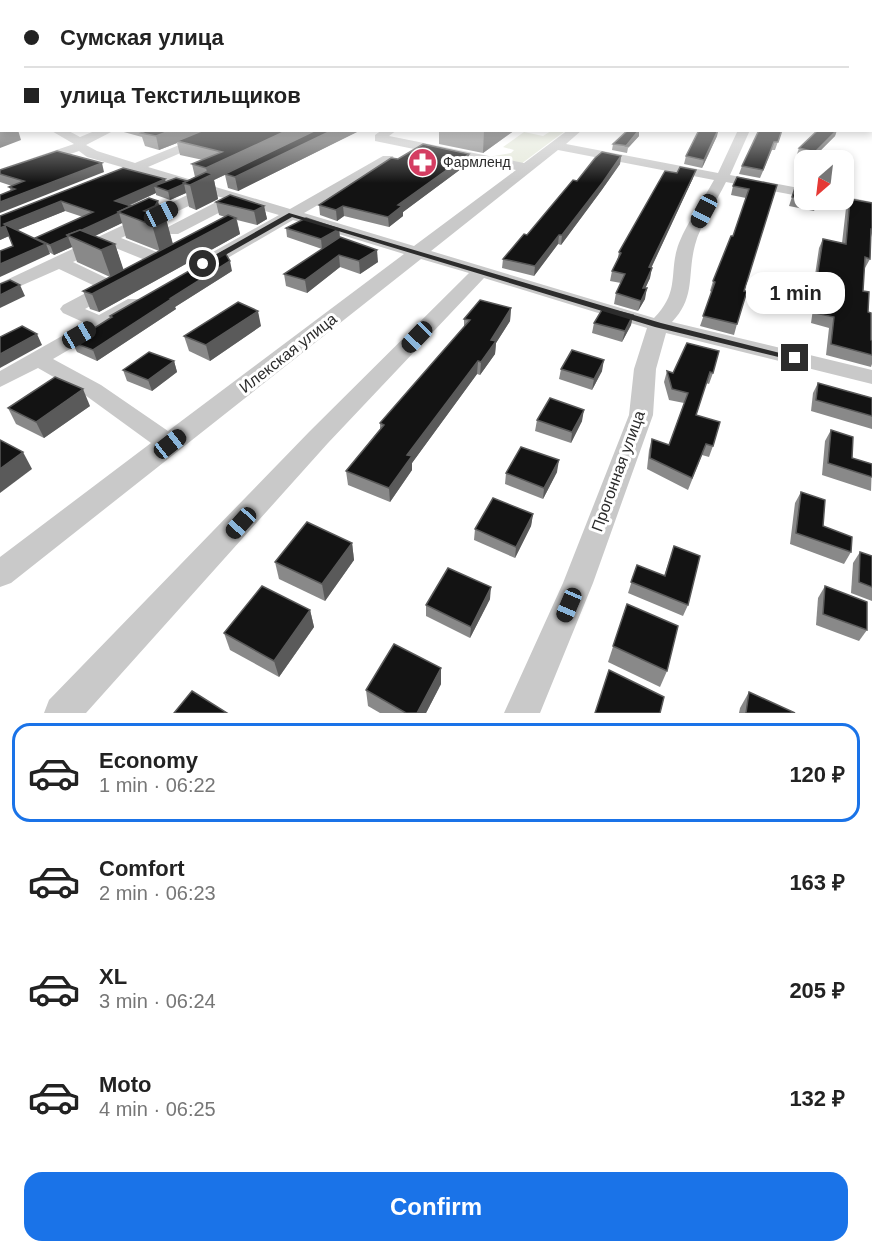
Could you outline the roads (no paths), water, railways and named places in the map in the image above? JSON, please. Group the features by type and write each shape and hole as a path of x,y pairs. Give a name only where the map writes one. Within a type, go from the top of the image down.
{"street":[{"path":"60,132 80,143 92,154 133,168 417,254 658,325 872,377"},
{"path":"0,174 105,132"},
{"path":"111,177 223,132"},
{"path":"389,132 379,138 527,168"},
{"name":"Илекская улица","path":"0,574 574,132"},
{"name":"Прогонная улица","path":"522,713 578,583 641,415 645,369 658,325 671,312 682,289 687,244 743,132"},
{"path":"556,146 794,191"},
{"path":"187,274 388,159"},
{"path":"0,290 232,180"},
{"path":"172,231 236,198"},
{"path":"854,203 872,206"},
{"path":"204,215 221,221"},
{"path":"141,271 184,244 172,231 145,222"},
{"path":"239,227 259,233"},
{"path":"108,239 161,260"},
{"path":"59,262 116,284 70,309 100,323"},
{"path":"62,713 319,437 480,272"},
{"path":"0,380 147,296"},
{"path":"38,359 93,390 170,444"}],"place":[{"name":"Фармленд","path":"422,162"}]}
